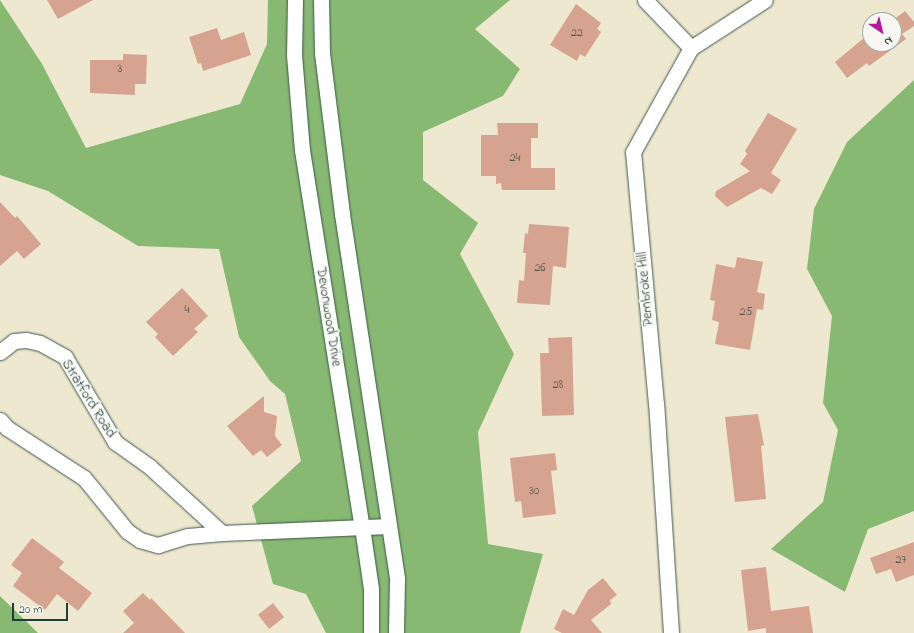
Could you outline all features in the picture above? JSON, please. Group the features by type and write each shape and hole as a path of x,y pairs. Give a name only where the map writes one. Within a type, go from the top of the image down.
{"street":[{"name":"Devonwood Drive","path":"295,0 294,55 302,150 371,589 371,633"},
{"name":"Devonwood Drive","path":"321,0 322,53 342,214 397,580 396,633"},
{"path":"645,0 691,48"},
{"name":"Pembroke Hill","path":"671,633 656,404 633,152 691,48 765,0"},
{"name":"Stratford Road","path":"0,352 14,341 26,340 40,343 65,358 115,442 150,467 222,533"},
{"path":"0,420 7,428 84,478 128,531 140,540 158,545 188,536 222,533 389,526"}],"green space":[{"path":"0,0 42,64 86,148 240,104 267,44 268,0 510,0 475,29 520,69 503,96 423,132 423,180 478,223 460,254 514,354 478,432 488,544 543,554 520,633 326,633 306,594 273,584 252,506 301,461 285,394 270,381 239,337 219,249 138,246 48,191 0,175"},
{"path":"914,80 914,511 868,529 845,592 771,549 823,502 838,430 823,403 832,316 807,269 814,209 847,142"},
{"path":"0,596 38,633 0,633"}],"building":[{"path":"47,0 93,0 58,19"},
{"path":"576,4 601,23 597,29 601,32 585,57 580,54 577,61 550,45"},
{"path":"905,11 914,22 914,26 902,34 902,13"},
{"path":"217,28 221,40 244,32 251,55 203,71 201,63 198,64 189,37"},
{"path":"902,34 906,39 902,42"},
{"path":"862,40 862,52 888,52 869,66 867,63 847,78 835,62"},
{"path":"123,54 147,55 146,84 135,84 135,95 90,93 90,60 123,60"},
{"path":"768,113 797,129 771,173 781,180 772,194 761,188 727,207 715,196 716,191 750,171 740,164 747,154 745,151"},
{"path":"497,123 538,123 538,138 531,138 531,168 555,168 555,190 502,190 501,183 496,184 496,176 481,176 481,135 498,135"},
{"path":"0,202 15,218 17,216 41,244 24,259 17,251 0,266"},
{"path":"529,224 569,227 566,268 553,266 550,305 517,303 519,280 524,281 526,253 523,253 525,233 528,234"},
{"path":"737,257 763,262 757,292 765,294 763,310 757,309 750,350 715,344 719,322 712,320 715,301 710,300 716,264 735,268"},
{"path":"182,288 208,316 194,329 198,332 173,356 155,337 158,334 146,322"},
{"path":"572,337 574,415 542,416 540,353 549,353 548,338"},
{"path":"264,396 264,412 277,416 275,436 282,445 267,457 261,450 253,456 227,426"},
{"path":"758,414 764,445 761,446 766,499 735,502 725,417"},
{"path":"555,453 557,470 551,471 556,514 523,518 521,501 515,502 510,458"},
{"path":"32,538 64,562 59,568 92,593 78,611 57,594 45,610 13,586 22,573 11,565"},
{"path":"914,542 914,575 896,582 891,569 876,574 870,558"},
{"path":"766,567 771,611 809,606 813,633 766,633 766,628 748,631 741,570"},
{"path":"603,578 617,595 610,600 611,604 591,620 602,633 562,633 554,629 563,609 574,615 588,590"},
{"path":"143,593 150,600 151,598 185,633 123,633 134,623 123,611"},
{"path":"273,603 284,617 269,629 258,615"}]}
